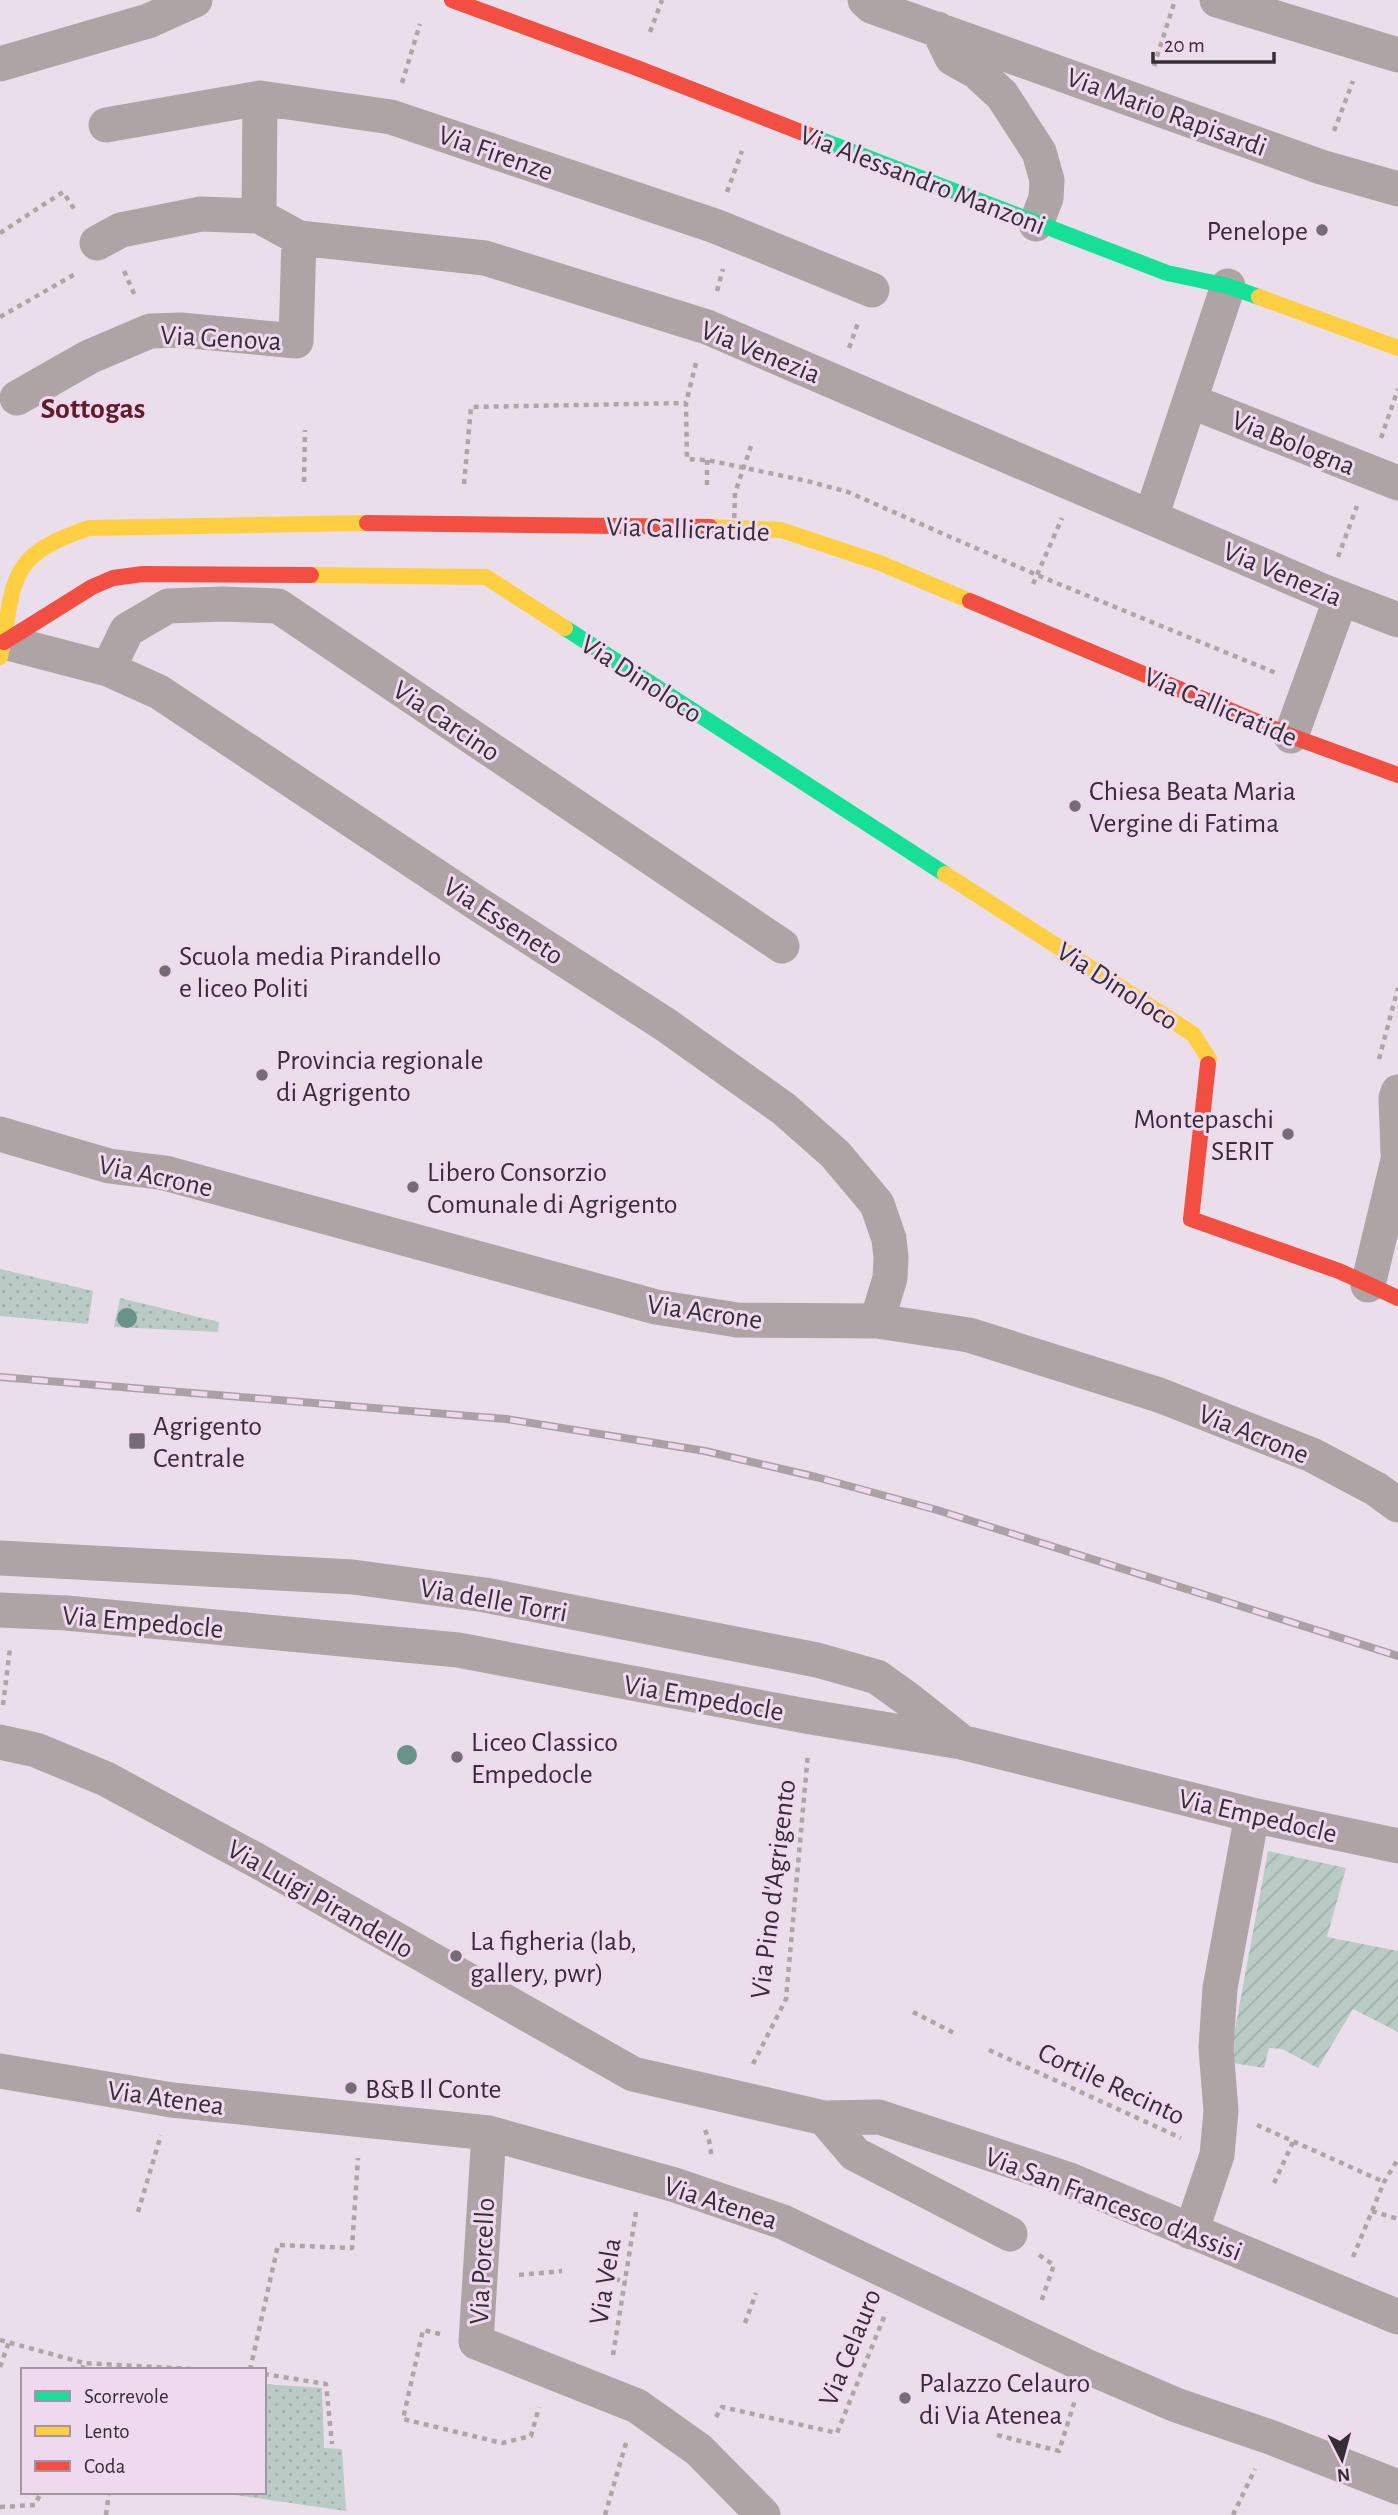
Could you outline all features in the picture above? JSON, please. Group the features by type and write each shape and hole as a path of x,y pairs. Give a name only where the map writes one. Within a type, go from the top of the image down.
{"street":[{"path":"0,64 148,21 195,0"},
{"name":"Via Alessandro Manzoni","path":"452,0 637,68 1167,273 1228,286 1398,348"},
{"name":"Via Mario Rapisardi","path":"866,0 871,6 1321,167 1398,189"},
{"path":"1217,0 1398,55"},
{"path":"938,29 953,58 976,72 1002,95 1039,152 1047,180 1046,198 1036,224"},
{"path":"258,216 260,98"},
{"name":"Via Firenze","path":"106,125 260,98 391,117 715,226 872,290"},
{"name":"Via Venezia","path":"103,239 121,230 201,214 258,216 299,238 485,258 706,327 1398,620"},
{"name":"Via Genova","path":"17,398 89,356 150,331 192,331 296,341 299,238"},
{"path":"1151,517 1228,286"},
{"name":"Via Bologna","path":"1190,401 1398,483"},
{"name":"Via Callicratide","path":"2,650 14,578 26,559 65,534 89,528 304,522 781,530 880,563 1291,736 1398,775"},
{"name":"Via Dinoloco","path":"2,650 92,587 113,578 143,574 486,576 1193,1034 1209,1059 1191,1219 1339,1271 1383,1291"},
{"path":"1291,736 1341,598"},
{"name":"Via Carcino","path":"108,669 127,630 169,606 278,606 782,946"},
{"name":"Via Esseneto","path":"2,650 108,669 159,692 666,1025 784,1109 835,1154 877,1204 889,1239 891,1257 890,1278 877,1321"},
{"path":"1398,1092 1398,1153"},
{"name":"Via Acrone","path":"0,1134 109,1166 165,1173 656,1307 737,1320 877,1321 969,1335 1159,1395 1312,1455 1376,1489 1398,1505"},
{"path":"1383,1291 1398,1160"},
{"name":"Via delle Torri","path":"0,1558 353,1577 498,1597 817,1660 877,1677 961,1742"},
{"name":"Via Empedocle","path":"0,1610 458,1650 811,1717 961,1742 1252,1815 1398,1846"},
{"name":"Via Luigi Pirandello","path":"1,1725 36,1750 106,1779 634,2074"},
{"path":"1191,2232 1217,2155 1221,2111 1216,2048 1220,1988 1252,1815"},
{"name":"Via Atenea","path":"0,2071 172,2100 489,2133 642,2176 783,2222 1088,2367 1176,2405 1270,2437 1398,2487"},
{"name":"Via San Francesco d'Assisi","path":"634,2074 824,2118 879,2117 1067,2179 1398,2317"},
{"path":"824,2118 855,2154 1010,2234"},
{"name":"Via Porcello","path":"489,2133 476,2342 622,2399 699,2450 763,2515"}],"path":[{"path":"1142,103 1175,0"},
{"path":"391,117 424,13"},
{"path":"0,233 63,192 103,239 150,331"},
{"path":"0,317 76,274 103,239"},
{"path":"836,381 872,290"},
{"path":"706,327 686,403 687,459 707,460 848,492 1037,575 1310,687"},
{"path":"461,524 471,407 686,403"},
{"path":"304,430 304,522"},
{"path":"734,528 735,493 751,446"},
{"path":"1016,621 1076,485"},
{"path":"1380,1056 1398,988"},
{"path":"1,1725 10,1647"},
{"name":"Via Pino d'Agrigento","path":"737,2097 786,1999 811,1717"},
{"path":"913,2012 957,2034"},
{"name":"Cortile Recinto","path":"989,2050 1217,2155"},
{"path":"138,2212 172,2100"},
{"path":"1221,2111 1294,2140 1384,2182"},
{"path":"250,2368 278,2245 352,2248 361,2119"},
{"path":"1274,2183 1294,2140"},
{"path":"1339,2292 1384,2182 1398,2159"},
{"name":"Via Vela","path":"605,2515 622,2399 626,2282 642,2176"},
{"path":"1372,2211 1398,2219"},
{"path":"1010,2234 1054,2265 1029,2338"},
{"path":"519,2275 562,2271"},
{"name":"Via Celauro","path":"699,2450 722,2407 837,2433 899,2278"},
{"path":"615,2279 626,2282"},
{"path":"745,2323 756,2293"},
{"path":"476,2342 423,2330 404,2419 502,2443 531,2436 549,2372"},
{"path":"0,2340 84,2363 173,2368"},
{"path":"0,2367 9,2342"},
{"path":"83,2368 84,2363"},
{"path":"997,2435 1059,2451 1088,2367"},
{"path":"266,2374 327,2384 332,2444"},
{"path":"1233,2515 1270,2437"},
{"path":"0,2507 35,2505 40,2494"},
{"path":"106,2515 109,2494"}],"shaded area":[{"path":"0,1269 93,1291 88,1324 0,1316"},
{"path":"120,1298 219,1322 218,1332 114,1327"},
{"path":"1268,1851 1346,1868 1327,1937 1398,1951 1398,2032 1353,2009 1318,2068 1282,2049 1269,2048 1264,2068 1233,2063 1233,2040"},
{"path":"266,2384 322,2388 324,2448 342,2449 346,2511 228,2494 266,2494"}],"railway":[{"path":"0,1377 506,1419 705,1451 816,1477 937,1510 1398,1656"}],"traffic: fast":[{"path":"811,136 1167,273 1228,286 1259,297"},
{"path":"565,628 945,874"}],"traffic: slow":[{"path":"1259,297 1398,348"},
{"path":"0,657 13,589 19,574 28,561 42,549 89,528 367,523"},
{"path":"710,527 781,530 880,563 970,601"},
{"path":"311,575 486,577 565,628"},
{"path":"945,874 1193,1034 1209,1059 1208,1064"}],"traffic: jam":[{"path":"452,0 811,136"},
{"path":"367,523 710,527"},
{"path":"4,642 92,587 113,578 143,574 311,575"},
{"path":"970,601 1291,736 1398,775"},
{"path":"1208,1064 1191,1219 1339,1271 1398,1298"}],"place":[{"name":"Penelope","path":"1322,230"},
{"name":"Chiesa Beata Maria Vergine di Fatima","path":"1075,806"},
{"name":"Scuola media Pirandello e liceo Politi","path":"165,971"},
{"name":"Provincia regionale di Agrigento","path":"262,1075"},
{"name":"Montepaschi SERIT","path":"1288,1134"},
{"name":"Libero Consorzio Comunale di Agrigento","path":"413,1187"},
{"name":"Agrigento Centrale","path":"137,1441"},
{"name":"Liceo Classico Empedocle","path":"457,1757"},
{"name":"La figheria (lab, gallery, pwr)","path":"456,1956"},
{"name":"B&B Il Conte","path":"351,2088"},
{"name":"Palazzo Celauro di Via Atenea","path":"905,2398"}],"district":[{"name":"Sottogas","path":"93,408"}]}
